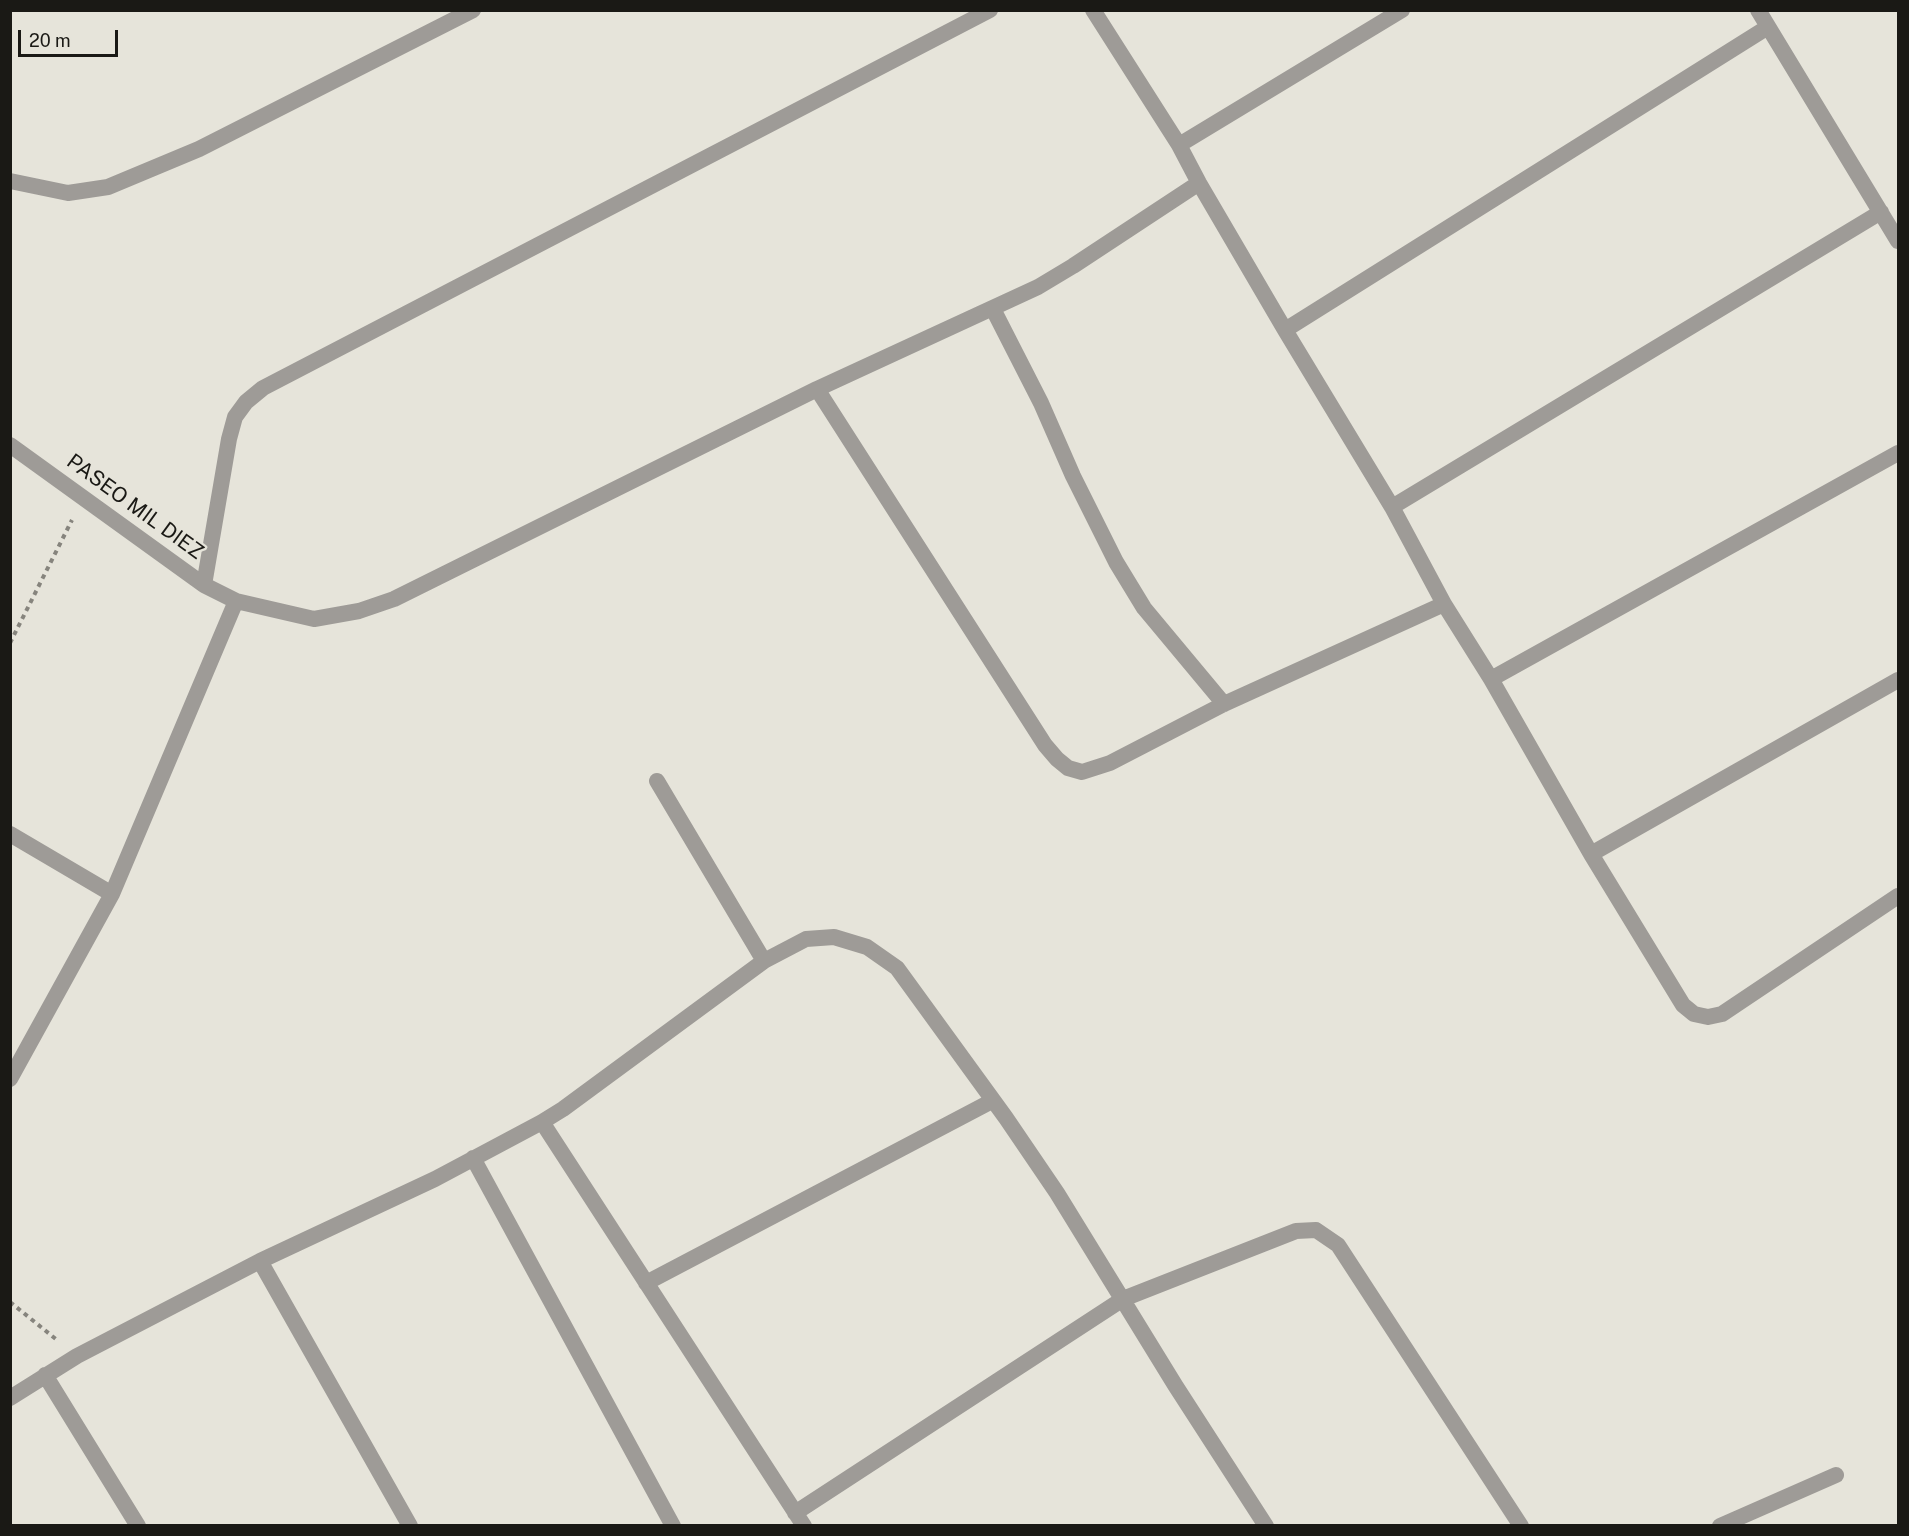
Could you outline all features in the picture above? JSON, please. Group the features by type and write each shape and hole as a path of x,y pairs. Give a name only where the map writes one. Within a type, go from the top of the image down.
{"street":[{"path":"10,180 68,193 108,187 199,149 473,10"},
{"path":"204,585 229,439 235,417 246,402 263,388 990,10"},
{"path":"1093,10 1179,145 1198,183 1392,507 1444,604 1491,679 1591,854 1683,1005 1694,1014 1708,1017 1722,1014 1899,896"},
{"path":"1179,145 1402,10"},
{"path":"1758,10 1899,241"},
{"path":"1285,330 1768,27"},
{"name":"PASEO MIL DIEZ","path":"10,445 204,585 236,601 315,619 359,611 394,599 817,389 1038,287 1198,183"},
{"path":"1392,507 1881,212"},
{"path":"993,309 1041,403 1073,476 1116,562 1144,608 1224,704"},
{"path":"817,389 1046,745 1068,768 1082,772 1096,769 1224,704 1444,604"},
{"path":"1491,679 1899,453"},
{"path":"10,1079 112,894 236,601"},
{"path":"1591,854 1899,680"},
{"path":"657,781 764,961"},
{"path":"10,834 112,894"},
{"path":"10,1398 77,1356 260,1261 435,1179 542,1122 563,1109 764,961 806,939 834,938 867,947 897,968 1057,1193 1175,1385 1266,1526"},
{"path":"646,1283 992,1101"},
{"path":"542,1122 799,1519 1124,1299 1296,1231 1316,1230 1338,1245 1521,1526"},
{"path":"472,1158 671,1525"},
{"path":"260,1261 410,1526"},
{"path":"45,1375 138,1526"},
{"path":"1720,1526 1836,1475"}],"path":[{"path":"10,643 84,497"},
{"path":"10,1302 77,1356"}]}
